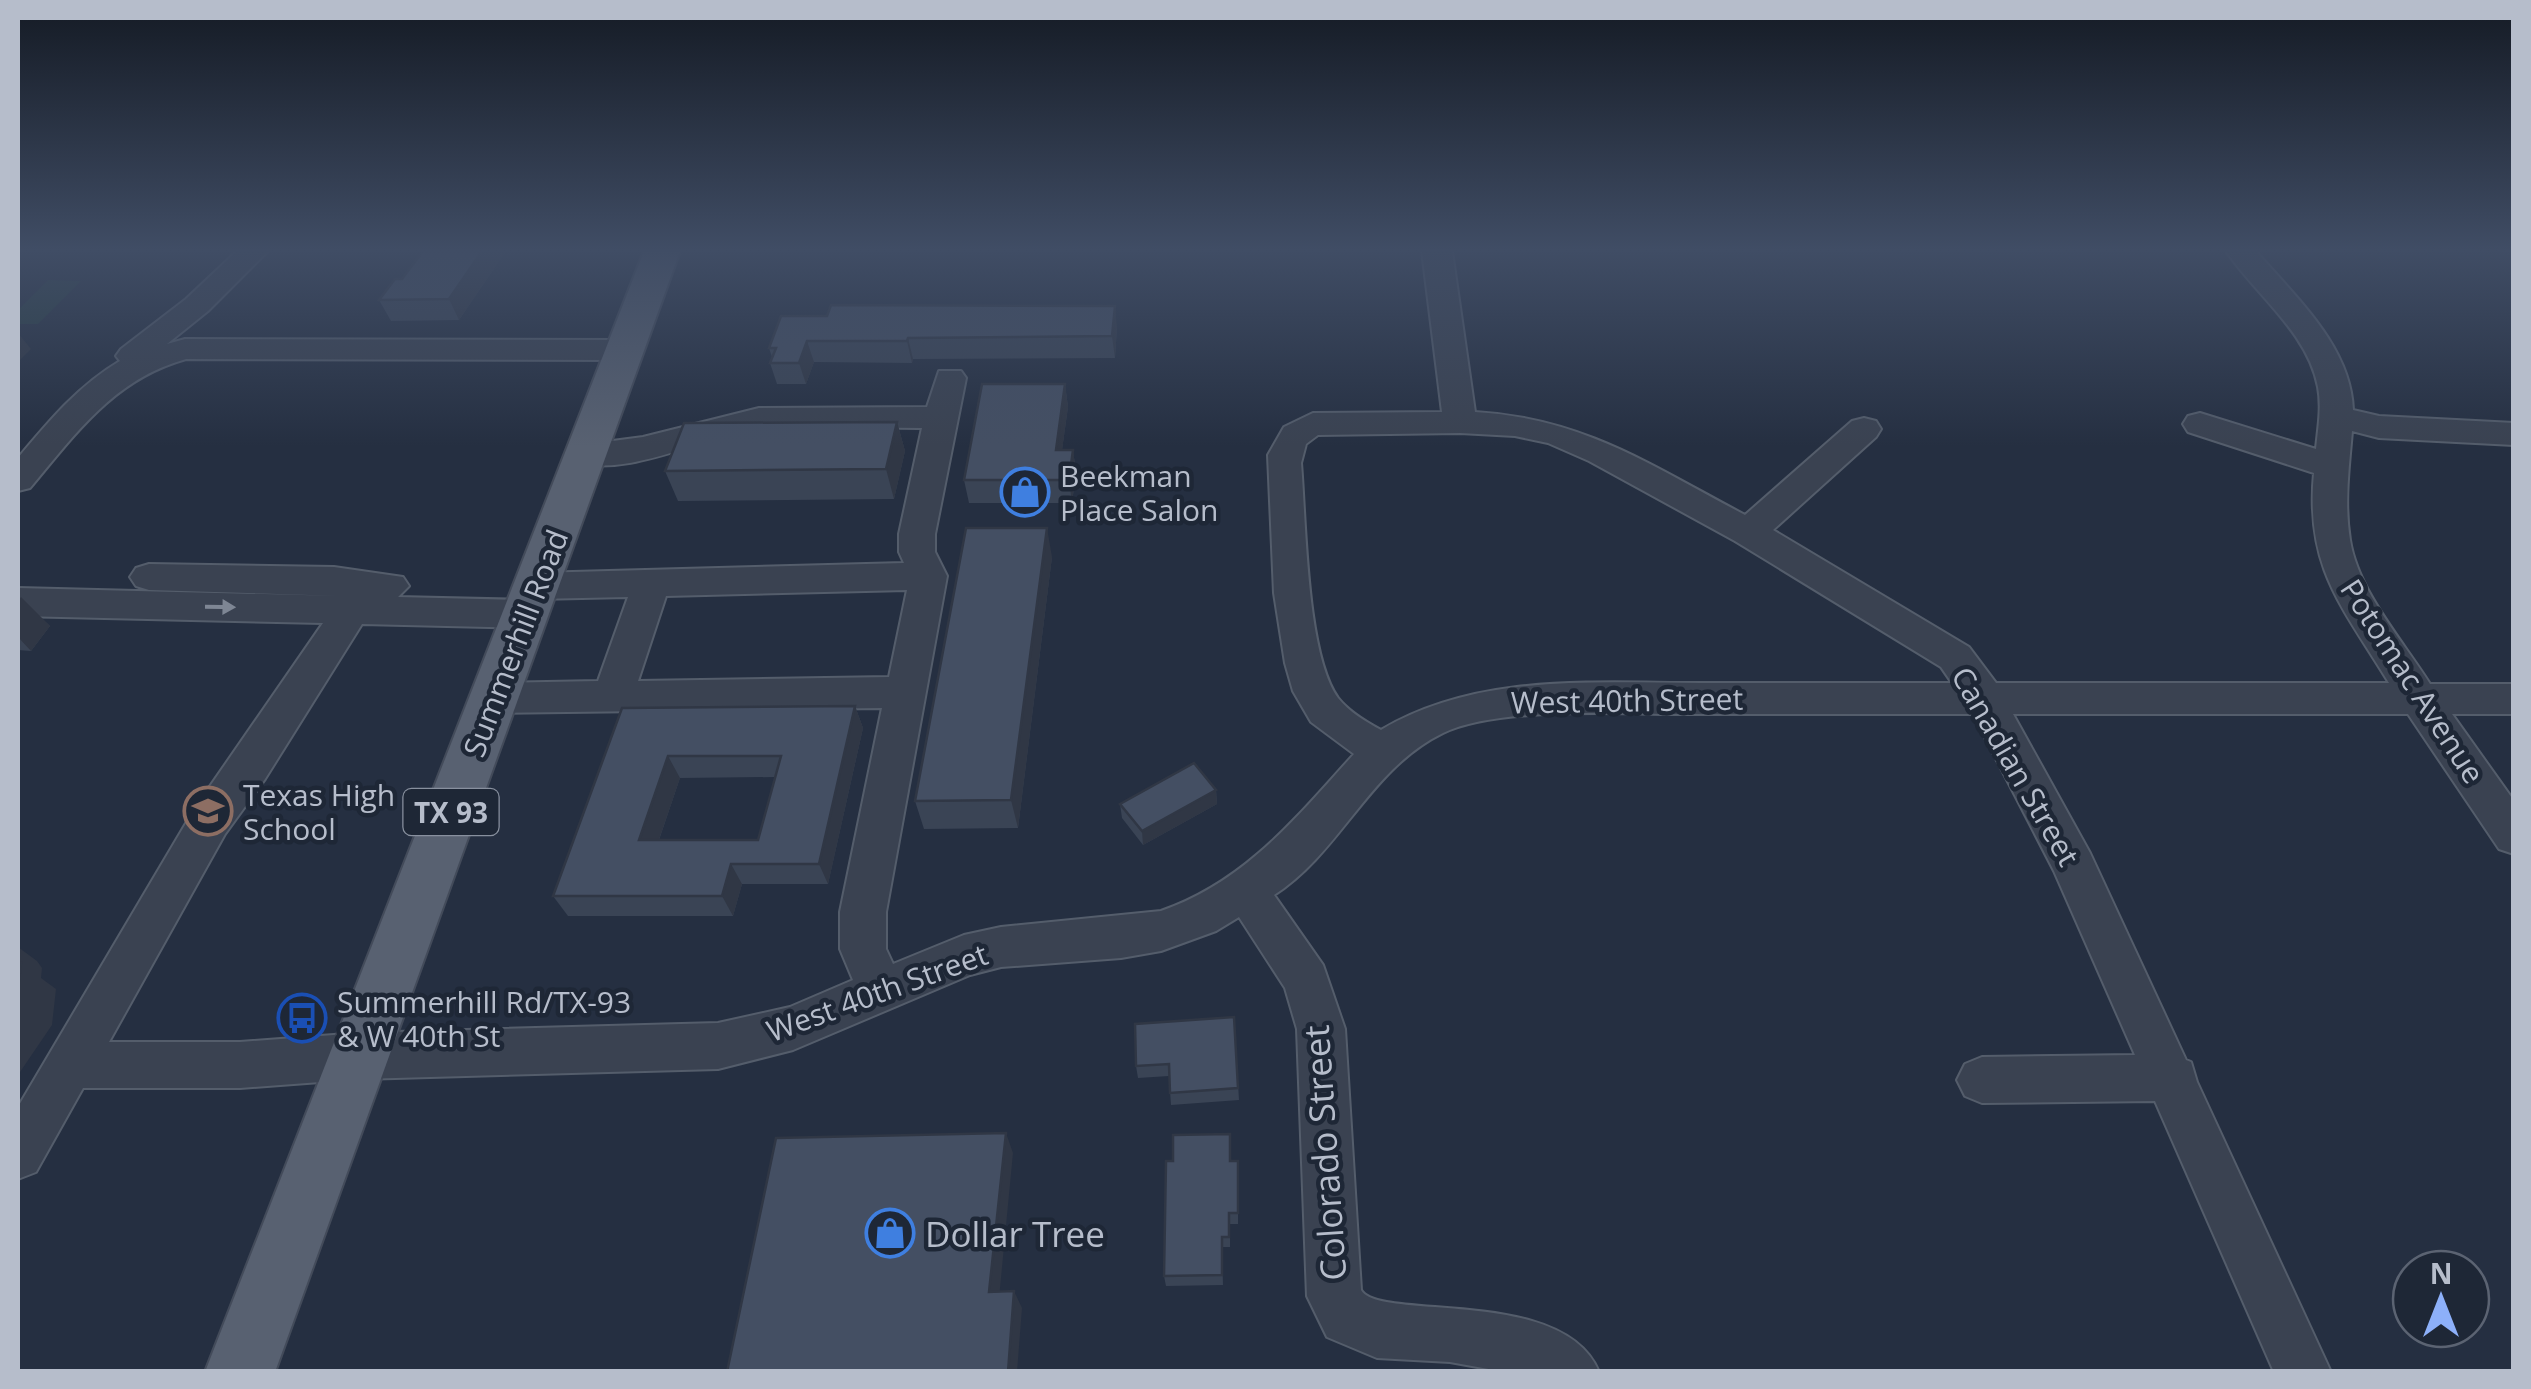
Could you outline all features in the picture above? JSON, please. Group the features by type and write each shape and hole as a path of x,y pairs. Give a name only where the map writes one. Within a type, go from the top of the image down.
{"main road":[{"name":"Summerhill Road","path":"240,1372 638,316"}],"street":[{"path":"124,369 135,352 183,316"},
{"path":"1382,750 1341,726 1324,710 1303,665 1284,463 1287,444 1295,431 1313,424 1460,422 1446,316"},
{"name":"Potomac Avenue","path":"2295,316 2313,337 2334,382 2332,542 2345,580 2419,698 2514,836"},
{"path":"18,480 95,391 124,369 164,354 204,346 625,350"},
{"path":"881,990 863,949 863,912 928,576 917,552 917,534 950,378"},
{"path":"2335,416 2379,427 2514,434"},
{"path":"586,454 643,448 759,419 941,417"},
{"name":"Canadian Street","path":"1460,422 1515,425 1557,434 1748,532 1955,657 1984,696 2074,866 2174,1078 2304,1372"},
{"path":"2200,424 2334,467"},
{"path":"1748,532 1864,428"},
{"path":"18,602 133,590 531,600 652,581 928,576"},
{"path":"613,695 652,581"},
{"path":"18,1154 210,820 361,596"},
{"path":"494,698 906,692"},
{"name":"West 40th Street","path":"68,1065 240,1066 360,1056 718,1046 793,1028 932,967 1001,946 1121,938 1200,917 1289,857 1382,750 1428,722 1504,702 1558,698 1984,696 2514,699"},
{"name":"Colorado Street","path":"1245,890 1306,980 1321,1029 1334,1296 1346,1318 1377,1330 1450,1334 1535,1349 1571,1372"},
{"path":"1982,1080 2174,1078"}],"green space":[{"path":"18,316 46,316 38,324 18,324"}],"building":[{"path":"781,316 1114,316 1112,336 807,341 799,363 770,363 776,348 769,348"},
{"path":"982,384 1065,384 1056,450 1073,450 1069,480 964,480"},
{"path":"897,422 886,469 665,471 684,423"},
{"path":"966,528 1047,528 1011,800 915,801"},
{"path":"855,706 819,864 731,864 722,896 553,896 622,708","holes":["668,756 781,756 758,840 639,840"]},
{"path":"1194,763 1216,790 1142,831 1120,804"},
{"path":"1234,1017 1238,1088 1170,1093 1169,1064 1136,1066 1135,1024"},
{"name":"Dollar Tree","path":"1006,1133 989,1292 1014,1291 1008,1372 727,1372 776,1138"},
{"path":"1230,1134 1230,1161 1238,1161 1238,1213 1229,1213 1229,1237 1222,1237 1222,1275 1164,1276 1166,1161 1173,1161 1173,1135"}],"place":[{"name":"Beekman Place Salon","path":"1025,492"},
{"name":"Texas High School","path":"208,811"},
{"name":"Summerhill Rd/TX-93 & W 40th St","path":"302,1018"},
{"name":"Dollar Tree","path":"890,1233"}]}
